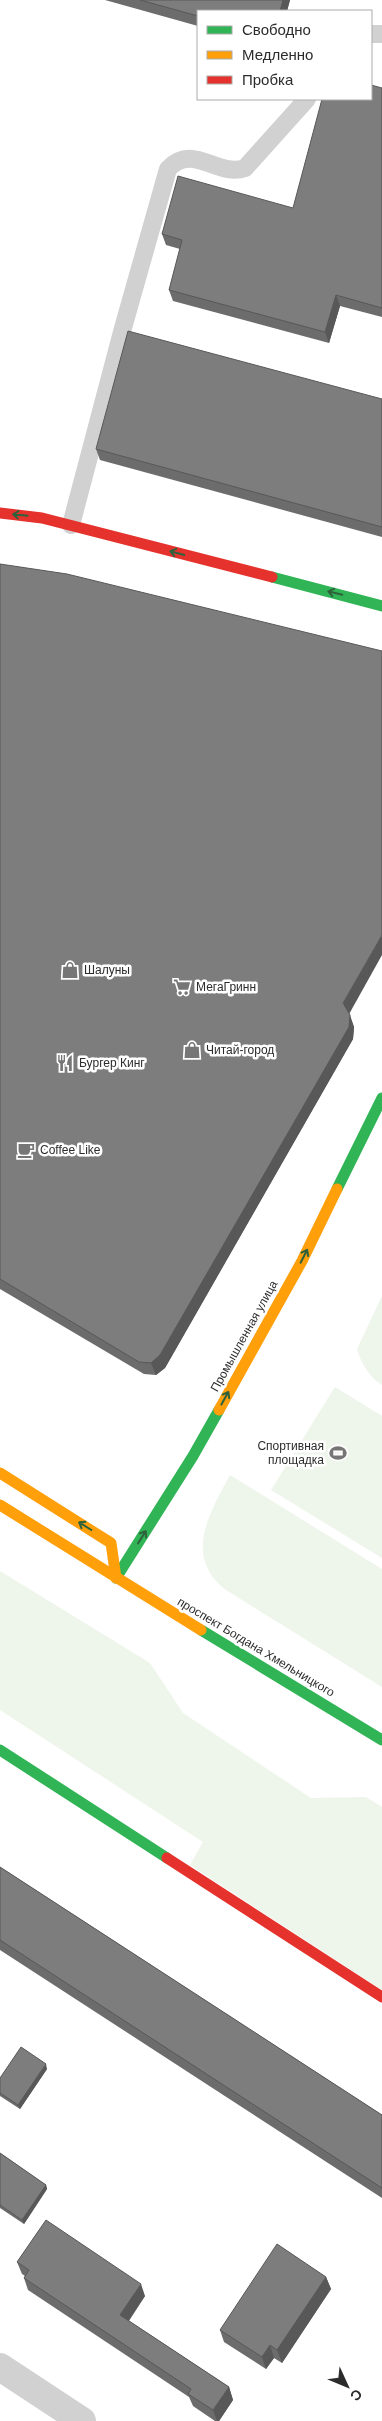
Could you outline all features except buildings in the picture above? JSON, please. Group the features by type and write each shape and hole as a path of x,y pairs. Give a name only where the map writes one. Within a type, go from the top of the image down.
{"street":[{"path":"0,513 42,518 382,606"},
{"name":"Промышленная улица","path":"116,1578 193,1456 302,1261 382,1098"},
{"path":"0,1473 111,1543 116,1578"},
{"name":"проспект Богдана Хмельницкого","path":"0,1505 382,1740"},
{"path":"0,1750 382,1997"},
{"path":"0,2367 82,2421"}],"lane":[{"path":"72,526 123,328 168,169 174,162 190,158 230,170 245,168 306,100"}],"shaded area":[{"path":"382,1296 382,1385 366,1369 357,1349"},
{"name":"Спортивная площадка","path":"335,1387 382,1416 382,1558 271,1490"},
{"path":"230,1475 382,1569 382,1687 226,1590 213,1577 206,1564 203,1549 204,1535 214,1505"},
{"path":"0,1571 150,1663 183,1713 311,1798 366,1797 382,1807 382,1990 190,1865 203,1842 0,1710"}],"traffic: fast":[{"path":"272,577 382,606"},
{"path":"337,1189 382,1098"},
{"path":"116,1578 193,1456 219,1410"},
{"path":"201,1630 382,1740"},
{"path":"0,1750 167,1858"}],"traffic: slow":[{"path":"219,1410 302,1261 337,1189"},
{"path":"0,1473 111,1543 116,1578"},
{"path":"0,1505 201,1630"}],"traffic: jam":[{"path":"0,513 42,518 272,577"},
{"path":"167,1858 382,1997"}],"place":[{"name":"Шалуны","path":"70,970"},
{"name":"МегаГринн","path":"182,987"},
{"name":"Читай-город","path":"192,1050"},
{"name":"Бургер Кинг","path":"65,1063"},
{"name":"Coffee Like","path":"26,1150"},
{"name":"Спортивная площадка","path":"338,1453"}]}
